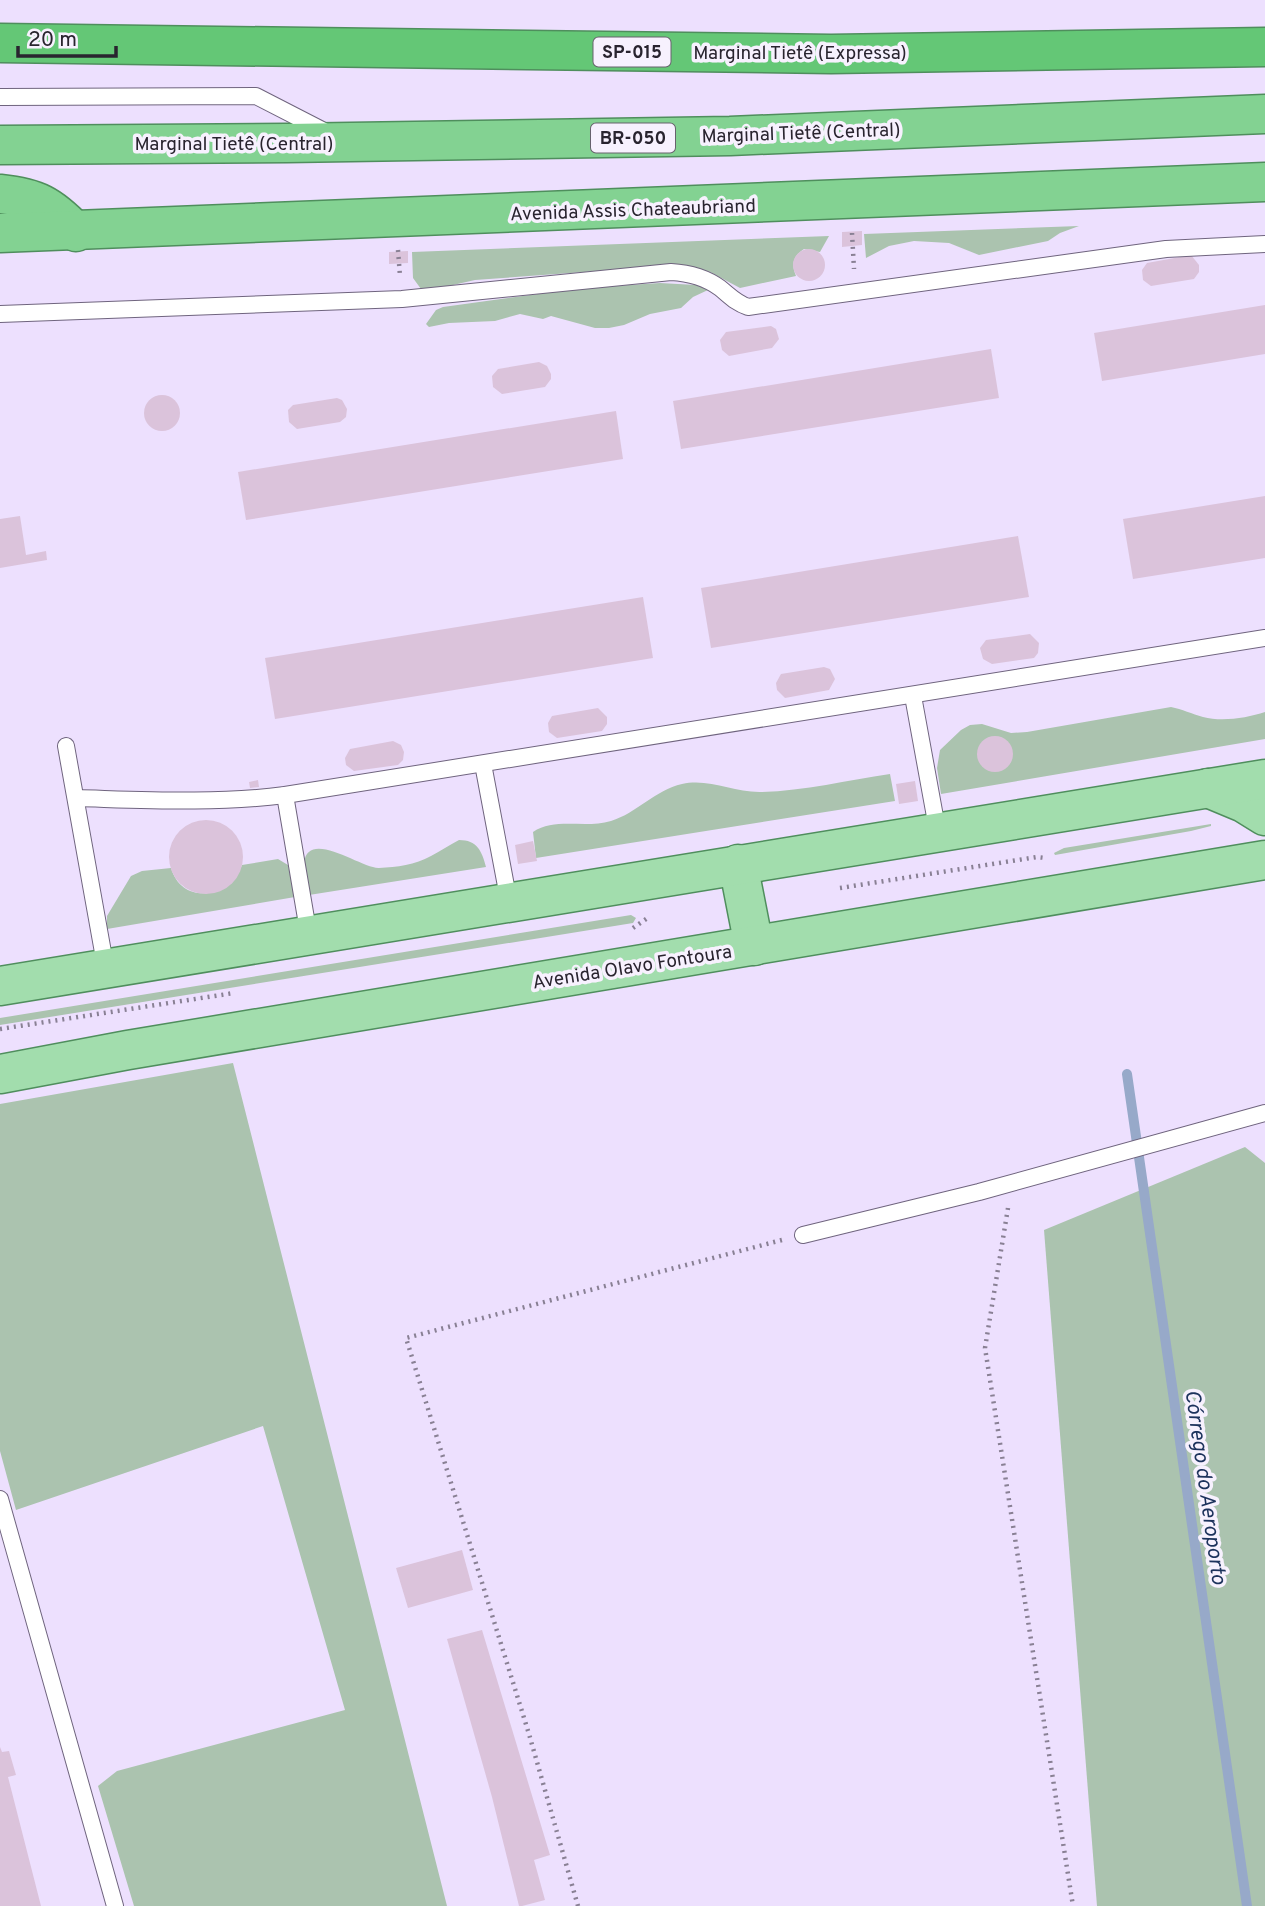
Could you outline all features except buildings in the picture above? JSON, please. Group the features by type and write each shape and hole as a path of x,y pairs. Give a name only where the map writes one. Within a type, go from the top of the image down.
{"highway":[{"name":"Marginal Tietê (Expressa)","path":"0,43 817,54 1265,47"},
{"name":"Marginal Tietê (Central)","path":"0,145 730,136 1189,115 1265,114"},
{"name":"Avenida Assis Chateaubriand","path":"0,233 1265,182"},
{"path":"0,194 39,201 55,211 76,232"}],"main road":[{"path":"0,986 1265,779"},
{"path":"1208,788 1244,803 1265,816"},
{"path":"838,932 857,918 943,893 1249,844 1265,830"},
{"name":"Avenida Olavo Fontoura","path":"0,1074 128,1049 1265,860"},
{"path":"738,864 754,946"}],"lane":[{"path":"0,97 256,96 348,142"},
{"path":"0,314 402,299 671,272 704,278 737,304 748,307 1166,249 1265,244"},
{"path":"76,798 243,801 1265,638"},
{"path":"913,696 937,833"},
{"path":"66,746 106,970"},
{"path":"484,764 509,902"},
{"path":"285,795 309,936"},
{"path":"803,1235 1012,1183 1265,1113"},
{"path":"0,1499 115,1906"}],"path":[{"path":"852,228 856,291"},
{"path":"1012,1183 985,1348 1073,1906"},
{"path":"578,1906 530,1734 406,1338 803,1235"}],"green space":[{"path":"1079,226 1048,241 979,255 949,243 914,241 889,246 866,258 864,234"},
{"path":"829,236 820,252 804,249 797,254 793,264 796,276 740,288 710,272 682,265 475,280 431,290 421,289 413,278 412,252"},
{"path":"660,283 696,285 708,290 693,297 681,308 650,314 609,328 595,328 551,316 543,319 520,314 495,321 449,323 429,327 426,324 436,310 443,307 582,288"},
{"path":"1171,707 1218,719 1242,718 1265,712 1265,739 941,794 937,768 940,750 970,725 982,724 1011,733 1027,732"},
{"path":"890,774 895,801 536,858 533,832 551,825 611,821 663,791 682,784 712,784 762,792"},
{"path":"1211,824 1191,831 1055,855 1054,853 1064,848"},
{"path":"459,840 470,842 478,848 486,867 309,895 304,863 308,853 315,849 325,849 379,868 419,862"},
{"path":"278,859 288,865 295,897 107,929 107,916 131,876 142,871 171,868 185,888 206,893 227,885 242,865"},
{"path":"631,915 636,918 633,923 0,1025 0,1018"},
{"path":"233,1063 447,1906 134,1906 98,1786 117,1771 345,1710 263,1426 16,1510 0,1451 0,1104"},
{"path":"1245,1147 1265,1163 1265,1906 1097,1906 1044,1230"}],"waterway":[{"name":"Córrego do Aeroporto","path":"1127,1074 1247,1906"}]}
